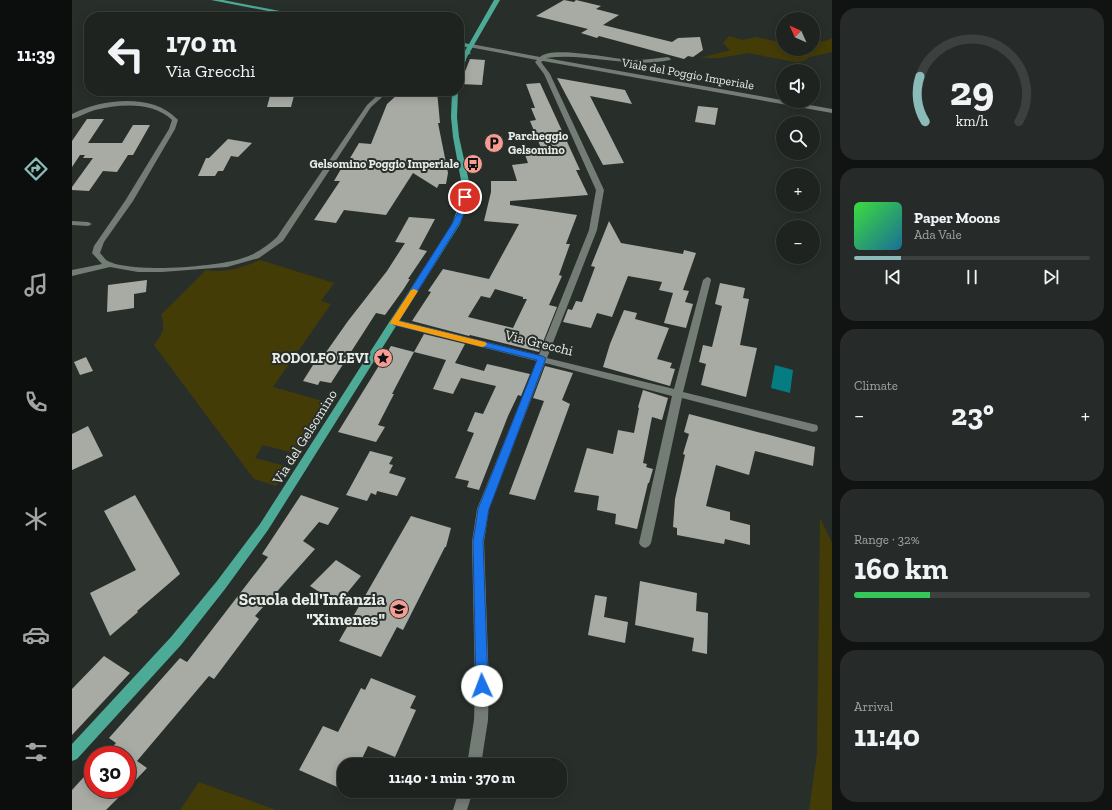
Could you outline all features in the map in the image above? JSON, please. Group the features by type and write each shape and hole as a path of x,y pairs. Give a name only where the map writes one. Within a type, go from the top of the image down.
{"main road":[{"path":"214,0 280,12"},
{"path":"464,61 497,0"},
{"name":"Viale del Poggio Imperiale","path":"464,45 471,46"},
{"name":"Via del Gelsomino","path":"72,754 176,641 221,585 260,532 306,463 456,224 464,202 466,186 456,137 454,116 455,96"}],"street":[{"name":"Viale del Poggio Imperiale","path":"471,46 832,111"},
{"path":"464,54 468,53"},
{"name":"Viale del Poggio Imperiale","path":"540,59 544,56 563,54 634,62 668,59"},
{"path":"475,758 481,720 482,686 478,542 484,509 542,358 594,230 600,190 547,74 538,62 540,59"},
{"path":"547,74 555,61"},
{"path":"72,117 94,108 112,105 136,104 163,108 172,115 175,120 172,129 114,224 96,250 99,260 108,265 127,268 169,270 220,266 240,262 256,256 268,249 280,239 369,106 380,96"},
{"path":"72,223 88,224"},
{"path":"72,273 108,265"},
{"path":"645,543 678,393 707,280"},
{"name":"Via Grecchi","path":"394,322 542,358 813,428"},
{"path":"460,810 464,798"}],"shaded area":[{"path":"729,36 742,40 756,37 776,41 776,56 814,56 804,61 795,62 748,53 720,58 700,58 730,50 723,43"},
{"path":"832,38 832,52 820,55 820,41"},
{"path":"260,260 334,283 321,301 331,304 273,387 330,403 298,454 263,445 255,458 289,467 276,486 254,479 154,345 163,328 161,315 206,270 220,271 233,269"},
{"path":"820,518 832,543 832,810 809,810 817,754"},
{"path":"199,782 276,810 180,810"}],"water":[{"path":"775,365 793,370 790,393 771,388"}],"building":[{"path":"564,0 574,2 576,0 601,6 596,9 619,15 603,25 672,42 678,38 700,37 703,50 693,57 688,56 684,59 599,36 597,38 581,33 588,29 536,16"},
{"path":"470,59 485,60 482,85 464,84 464,74"},
{"path":"557,78 625,90 632,104 590,96 624,163 603,165"},
{"path":"540,83 580,170 576,170 588,195 510,201 510,205 577,215 566,244 570,244 559,275 562,276 549,305 557,307 539,352 412,321 431,292 428,291 443,269 489,279 519,224 484,221 491,192 491,181 517,181 512,165 528,163 523,149 541,148 530,121 536,120 531,108 535,108 526,84","holes":["495,289 523,297 523,299 527,299 513,328 468,317 481,296 490,298"]},
{"path":"270,96 294,96 291,107 267,107"},
{"path":"396,96 437,96 440,123 438,123 448,173 446,184 439,184 437,188 413,173 386,215 344,210 336,223 314,220 340,181 334,181 341,169 343,170 359,143 371,144 387,104"},
{"path":"698,106 718,108 715,125 695,122"},
{"path":"87,119 104,119 88,143 122,143 133,125 150,125 133,155 128,155 117,172 103,171 89,191 72,190 72,187 93,158 83,158 85,155 80,155 72,167 72,141"},
{"path":"228,139 252,143 238,157 231,156 223,171 218,171 215,176 198,176 206,158 209,158"},
{"path":"409,217 435,219 419,249 427,251 408,279 410,279 403,290 385,315 376,313 331,383 320,381 318,385 303,381 313,365 317,365 348,321 387,271 405,243 395,242"},
{"path":"609,221 621,243 683,254 684,250 696,253 683,290 689,291 685,302 693,304 686,328 664,323 673,293 659,290 662,282 628,276 612,317 597,313 591,328 563,322 568,309 572,310 576,301 582,302 595,267 591,266"},
{"path":"147,280 146,292 134,294 134,308 107,312 108,285"},
{"path":"720,283 745,288 743,298 749,299 740,345 757,348 746,397 701,385 706,364 699,362 703,345 712,347 722,306 715,304"},
{"path":"624,310 637,313 635,319 669,328 657,359 672,363 670,368 675,369 670,386 603,367 610,344"},
{"path":"424,334 465,344 455,363 484,371 487,364 530,374 521,396 518,395 508,416 479,490 467,487 469,481 455,478 474,433 467,431 475,412 483,414 496,386 461,378 453,394 433,389 446,360 414,352"},
{"path":"391,346 414,352 378,425 385,427 376,442 338,432"},
{"path":"86,357 93,371 80,375 74,362"},
{"path":"545,366 573,373 562,400 570,404 535,500 509,494 544,401 533,398"},
{"path":"643,390 668,398 662,420 652,417 643,463 647,464 646,467 653,469 648,483 637,529 615,524 616,514 597,510 599,496 574,492 587,448 613,454 618,430 634,433 638,407"},
{"path":"689,414 815,447 813,466 755,451 749,475 716,465 706,506 730,512 730,520 750,525 750,545 725,539 724,544 677,535 677,528 673,527 675,499 685,455 683,454 689,434 684,432"},
{"path":"88,426 103,456 72,470 72,434"},
{"path":"370,451 393,457 389,464 393,465 389,473 406,478 397,496 377,491 376,495 371,493 367,501 346,495"},
{"path":"135,495 180,574 110,636 90,593 136,570 104,511"},
{"path":"301,495 339,508 328,525 319,522 303,541 315,549 255,616 259,619 214,679 209,676 137,761 147,768 136,780 136,746 113,746 116,743 109,738 180,658 187,662 268,557 262,554"},
{"path":"411,516 451,528 446,547 403,630 397,627 381,657 339,641"},
{"path":"336,560 361,576 338,604 310,586"},
{"path":"640,581 697,593 696,611 708,613 707,654 692,651 694,638 635,625"},
{"path":"595,595 607,597 604,617 628,622 625,643 588,635"},
{"path":"104,656 130,673 72,735 72,689"},
{"path":"371,678 416,696 410,708 416,710 395,757 368,746 362,758 337,758 337,787 299,770 323,726 338,732 361,688 365,690"},
{"path":"84,777 84,798 118,798 106,810 72,810 72,790"}],"slow traffic":[{"path":"414,291 394,322 482,344"}],"place":[{"name":"Parcheggio Gelsomino","path":"494,143"},
{"name":"Gelsomino Poggio Imperiale","path":"473,164"},
{"name":"RODOLFO LEVI","path":"383,358"},
{"name":"Scuola dell'Infanzia \"Ximenes\"","path":"399,609"}],"route":[{"path":"465,197 456,224 394,322 542,358 484,509 480,526 478,542 482,686"}]}
